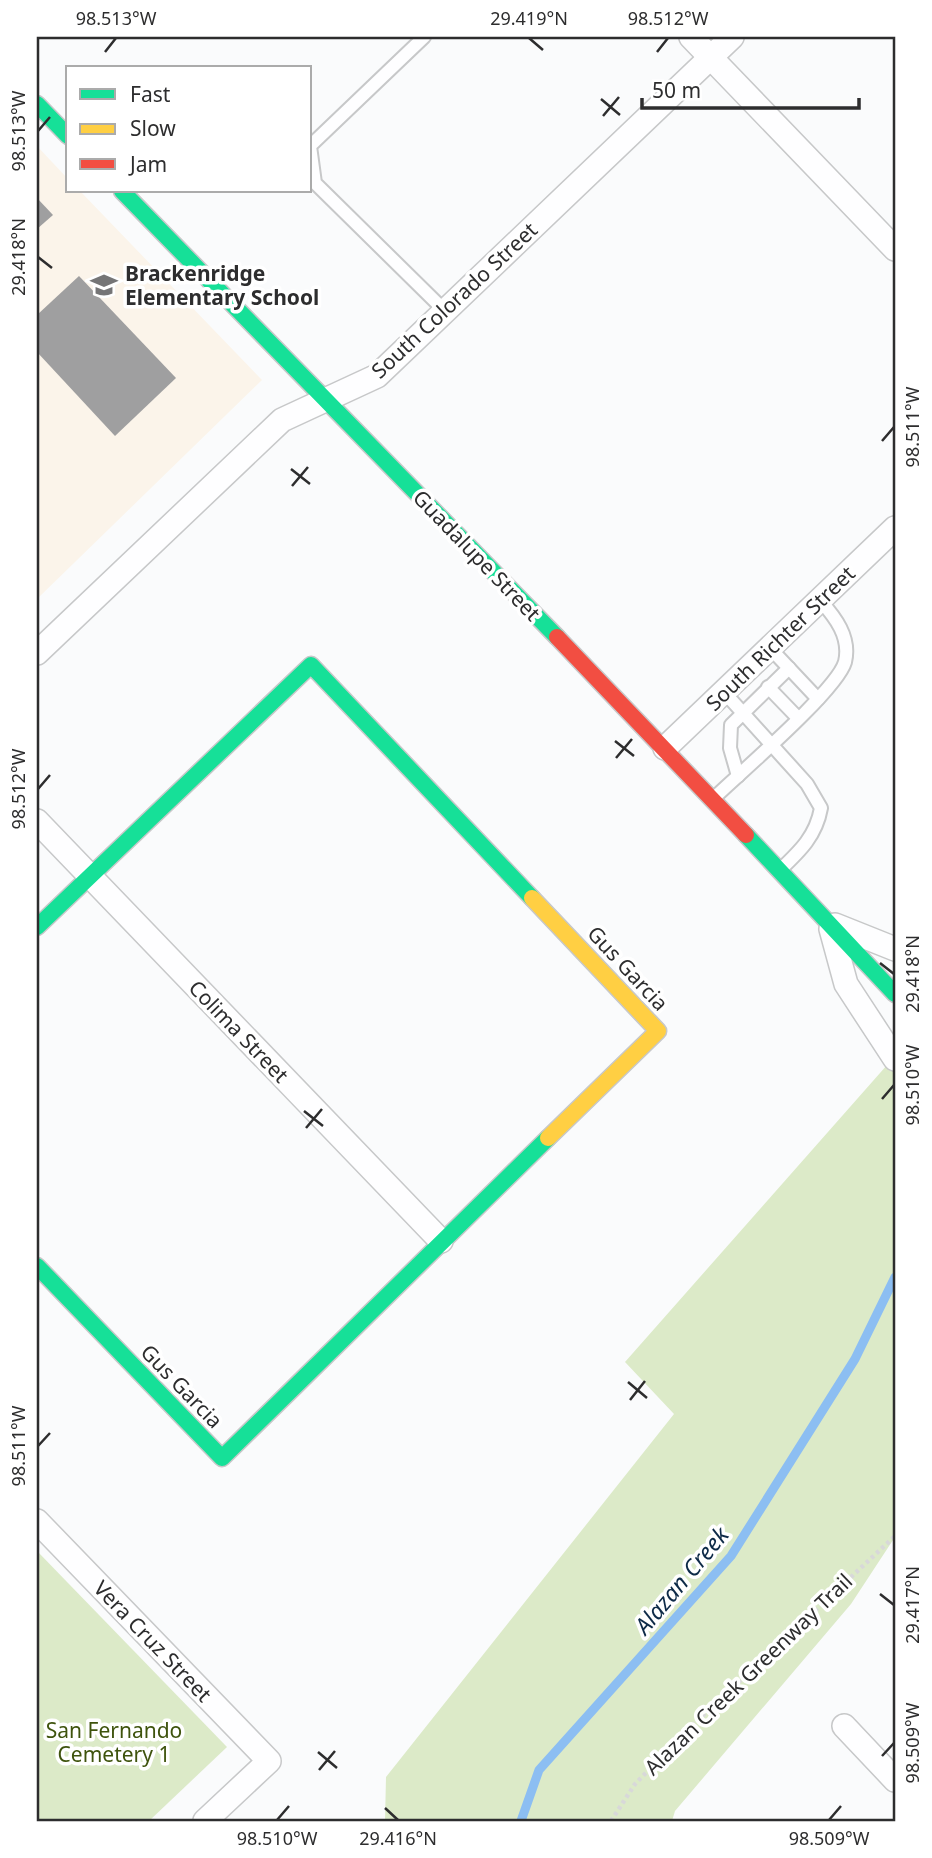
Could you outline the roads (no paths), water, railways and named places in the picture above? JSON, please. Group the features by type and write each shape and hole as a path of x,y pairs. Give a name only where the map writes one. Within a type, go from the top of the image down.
{"street":[{"path":"691,37 895,249"},
{"name":"South Colorado Street","path":"37,653 282,420 377,376 732,37"},
{"path":"37,104 66,134"},
{"name":"Guadalupe Street","path":"123,192 665,748 894,990"},
{"name":"South Richter Street","path":"665,748 895,528"},
{"name":"Gus Garcia","path":"37,927 311,665 658,1031 222,1458 37,1266"},
{"name":"Colima Street","path":"37,821 441,1241"},
{"name":"Guadalupe Street","path":"829,922 895,949"},
{"name":"Guadalupe Street","path":"829,922 846,984 895,1059"},
{"path":"866,1014 894,990"},
{"name":"Vera Cruz Street","path":"37,1521 269,1761 215,1818"},
{"path":"845,1726 895,1780"}],"lane":[{"path":"312,144 424,37"},
{"path":"312,161 315,183 445,311"},
{"path":"713,799 830,687 845,662 846,640 836,619 820,600"},
{"path":"770,648 818,699"},
{"path":"738,776 729,734 731,725 789,668"},
{"path":"768,687 798,718"},
{"path":"724,692 807,784 821,808 817,827 805,847 780,870"}],"waterway":[{"name":"Alazan Creek","path":"521,1821 539,1770 731,1556 855,1359 895,1277"}],"place":[{"name":"Brackenridge Elementary School","path":"104,285"}],"park label":[{"name":"San Fernando Cemetery 1","path":"114,1742"}]}
